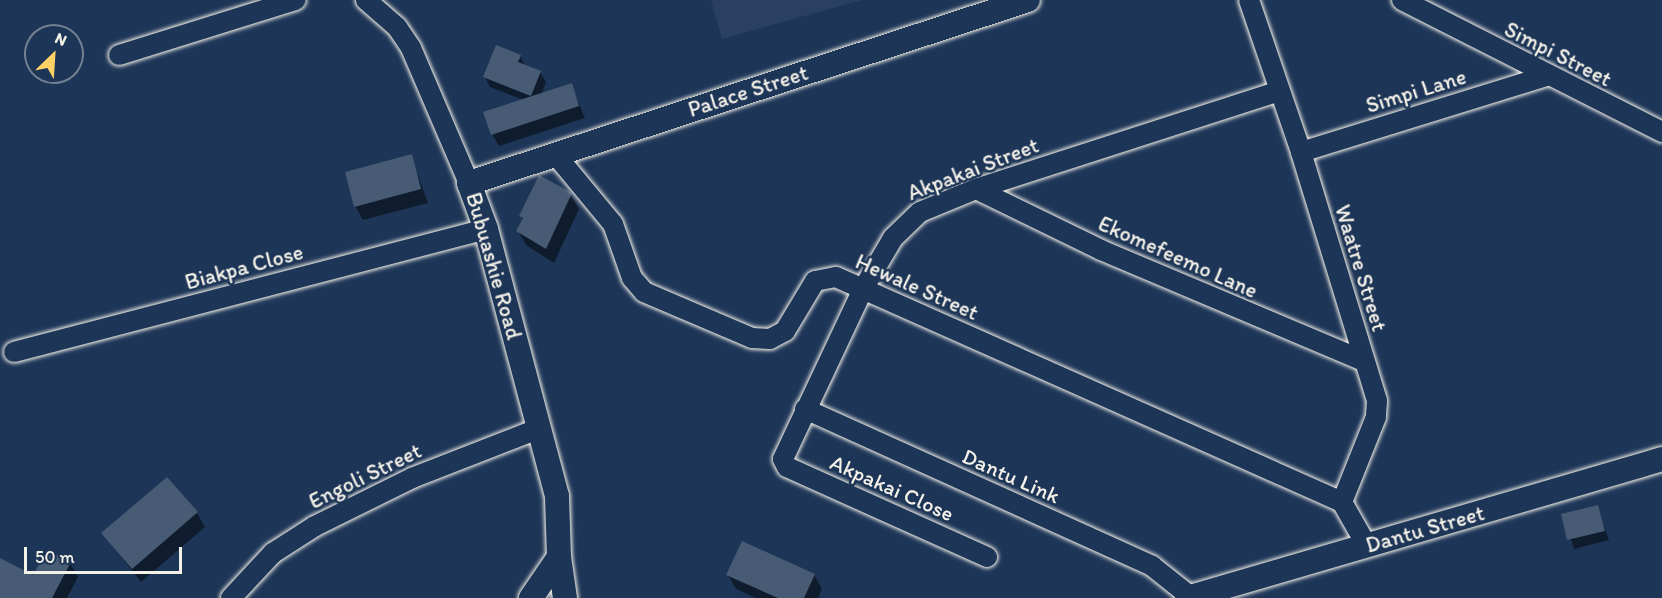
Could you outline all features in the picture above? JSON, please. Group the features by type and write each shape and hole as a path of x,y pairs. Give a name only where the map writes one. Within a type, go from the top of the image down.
{"street":[{"path":"119,54 296,0"},
{"name":"Bubuashie Road","path":"366,0 388,6 411,48 470,183 486,229 557,496 559,557 565,598"},
{"name":"Palace Street","path":"470,183 1028,0"},
{"name":"Waatre Street","path":"1249,0 1301,152 1364,361 1377,412 1342,502"},
{"name":"Simpi Street","path":"1402,0 1546,76 1662,132"},
{"name":"Simpi Lane","path":"1301,152 1546,76"},
{"name":"Akpakai Street","path":"783,459 863,289 893,238 910,218 976,189 1279,91"},
{"name":"Hewale Street","path":"555,154 613,225 632,278 644,292 752,338 770,339 785,331 815,281 836,277 1342,502"},
{"name":"Ekomefeemo Lane","path":"976,189 1101,250 1364,361"},
{"name":"Biakpa Close","path":"14,352 486,229"},
{"name":"Dantu Link","path":"805,409 1152,566 1189,597"},
{"name":"Engoli Street","path":"231,598 273,552 315,526 412,478 540,429"},
{"name":"Akpakai Close","path":"783,459 787,467 987,557"},
{"name":"Dantu Street","path":"1189,597 1662,459"},
{"path":"1342,502 1367,546"},
{"path":"531,598 559,557"}],"shaded area":[{"path":"711,0 862,0 722,39"}],"building":[{"path":"496,45 521,55 518,62 541,71 531,96 483,77"},
{"path":"572,83 579,106 491,135 483,112"},
{"path":"412,154 421,189 354,207 345,172"},
{"path":"539,175 572,193 546,249 516,231 523,218 519,216"},
{"path":"167,477 198,512 132,569 101,533"},
{"path":"1598,505 1605,531 1567,540 1561,514"},
{"path":"742,541 815,574 804,598 778,598 726,575"},
{"path":"47,550 71,562 52,598 0,598 0,558 33,575"}]}
